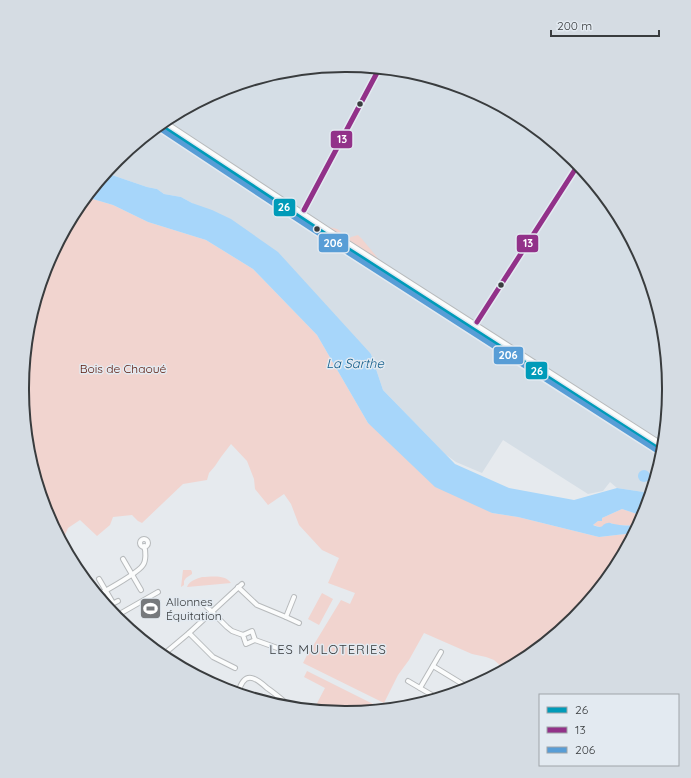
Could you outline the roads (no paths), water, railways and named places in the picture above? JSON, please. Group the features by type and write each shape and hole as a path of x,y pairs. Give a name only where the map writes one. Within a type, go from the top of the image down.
{"main road":[{"path":"169,126 344,244 656,448"},
{"path":"165,130 657,442"}],"street":[{"path":"304,210 376,74"},
{"path":"477,322 574,171"},
{"path":"103,592 140,570 145,562 146,550 144,546"},
{"path":"123,560 141,590"},
{"path":"99,579 113,603 118,601"},
{"path":"168,651 240,586 257,605 299,623"},
{"path":"122,613 158,592"},
{"path":"286,617 294,597"},
{"path":"197,603 203,603 232,631 243,635 252,631 255,640"},
{"path":"189,633 213,657 235,668"},
{"path":"243,635 246,644 255,640 283,650"},
{"path":"420,688 441,652"},
{"path":"433,666 461,683"},
{"path":"240,688 243,682 248,678 253,678 280,698"},
{"path":"408,681 430,694"}],"water":[{"name":"La Sarthe","path":"112,175 157,189 164,194 181,197 231,219 278,252 371,354 383,390 455,464 509,488 574,500 617,488 645,492 636,514 622,509 602,518 602,521 598,521 593,525 601,527 610,523 631,526 627,534 599,537 518,517 492,513 435,487 368,423 317,335 253,269 206,240 148,222 113,205 92,199"},
{"path":"642,470 646,470 650,474 646,482 642,482 638,478 638,474"}],"place":[{"name":"Allonnes Équitation","path":"151,609"}],"district":[{"name":"LES MULOTERIES","path":"328,649"}],"park label":[{"name":"Bois de Chaoué","path":"123,369"}]}
